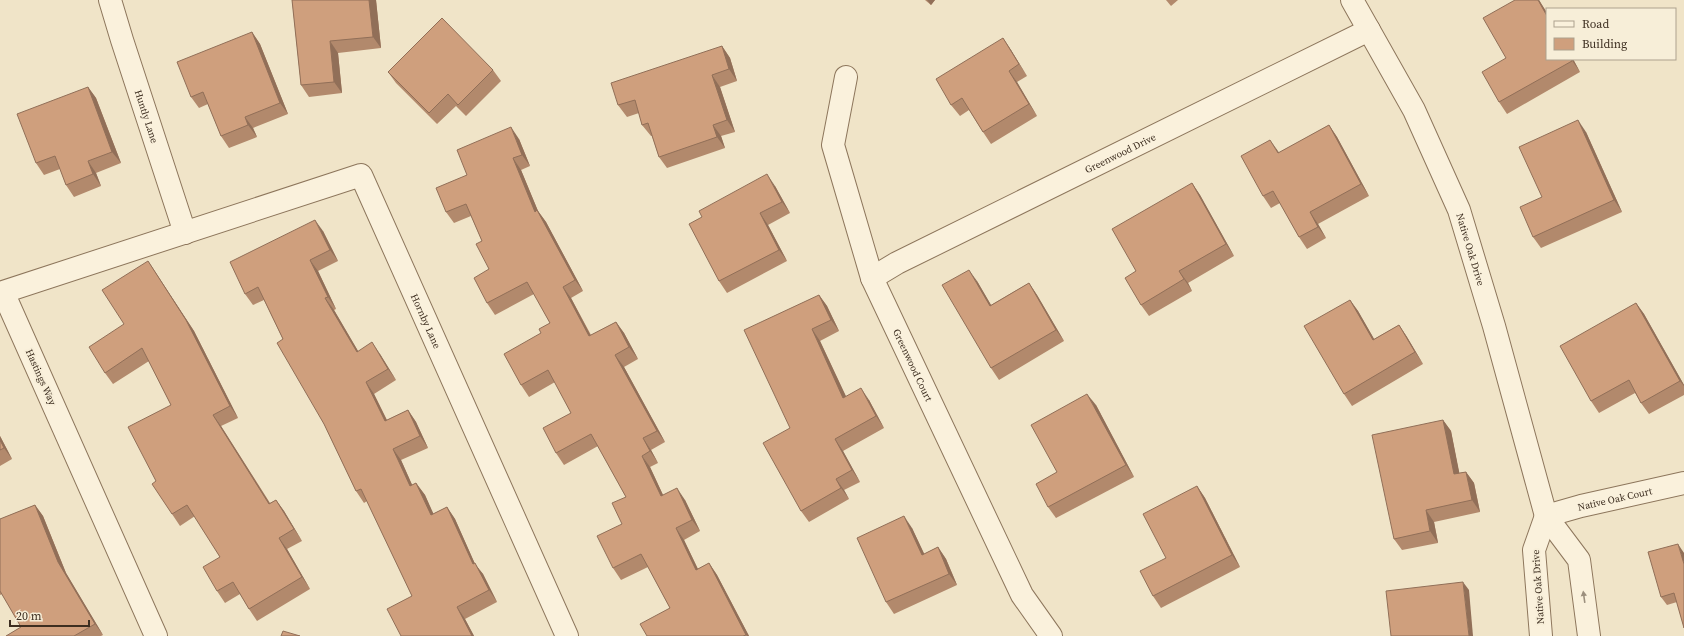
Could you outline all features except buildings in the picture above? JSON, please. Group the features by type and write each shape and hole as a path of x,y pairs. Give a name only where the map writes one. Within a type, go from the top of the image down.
{"street":[{"name":"Huntly Lane","path":"110,0 185,233"},
{"name":"Native Oak Drive","path":"1352,0 1414,110 1459,210 1494,326 1546,516 1579,560 1589,636"},
{"name":"Greenwood Drive","path":"872,278 897,262 1369,30"},
{"name":"Greenwood Court","path":"846,77 833,145 872,278 1022,595 1051,636"},
{"name":"Hornby Lane","path":"185,233 361,176 567,636"},
{"name":"Hastings Way","path":"156,636 3,292 185,233"},
{"name":"Native Oak Court","path":"1546,516 1581,506 1684,483"},
{"name":"Native Oak Drive","path":"1541,636 1534,550 1546,516"}]}
